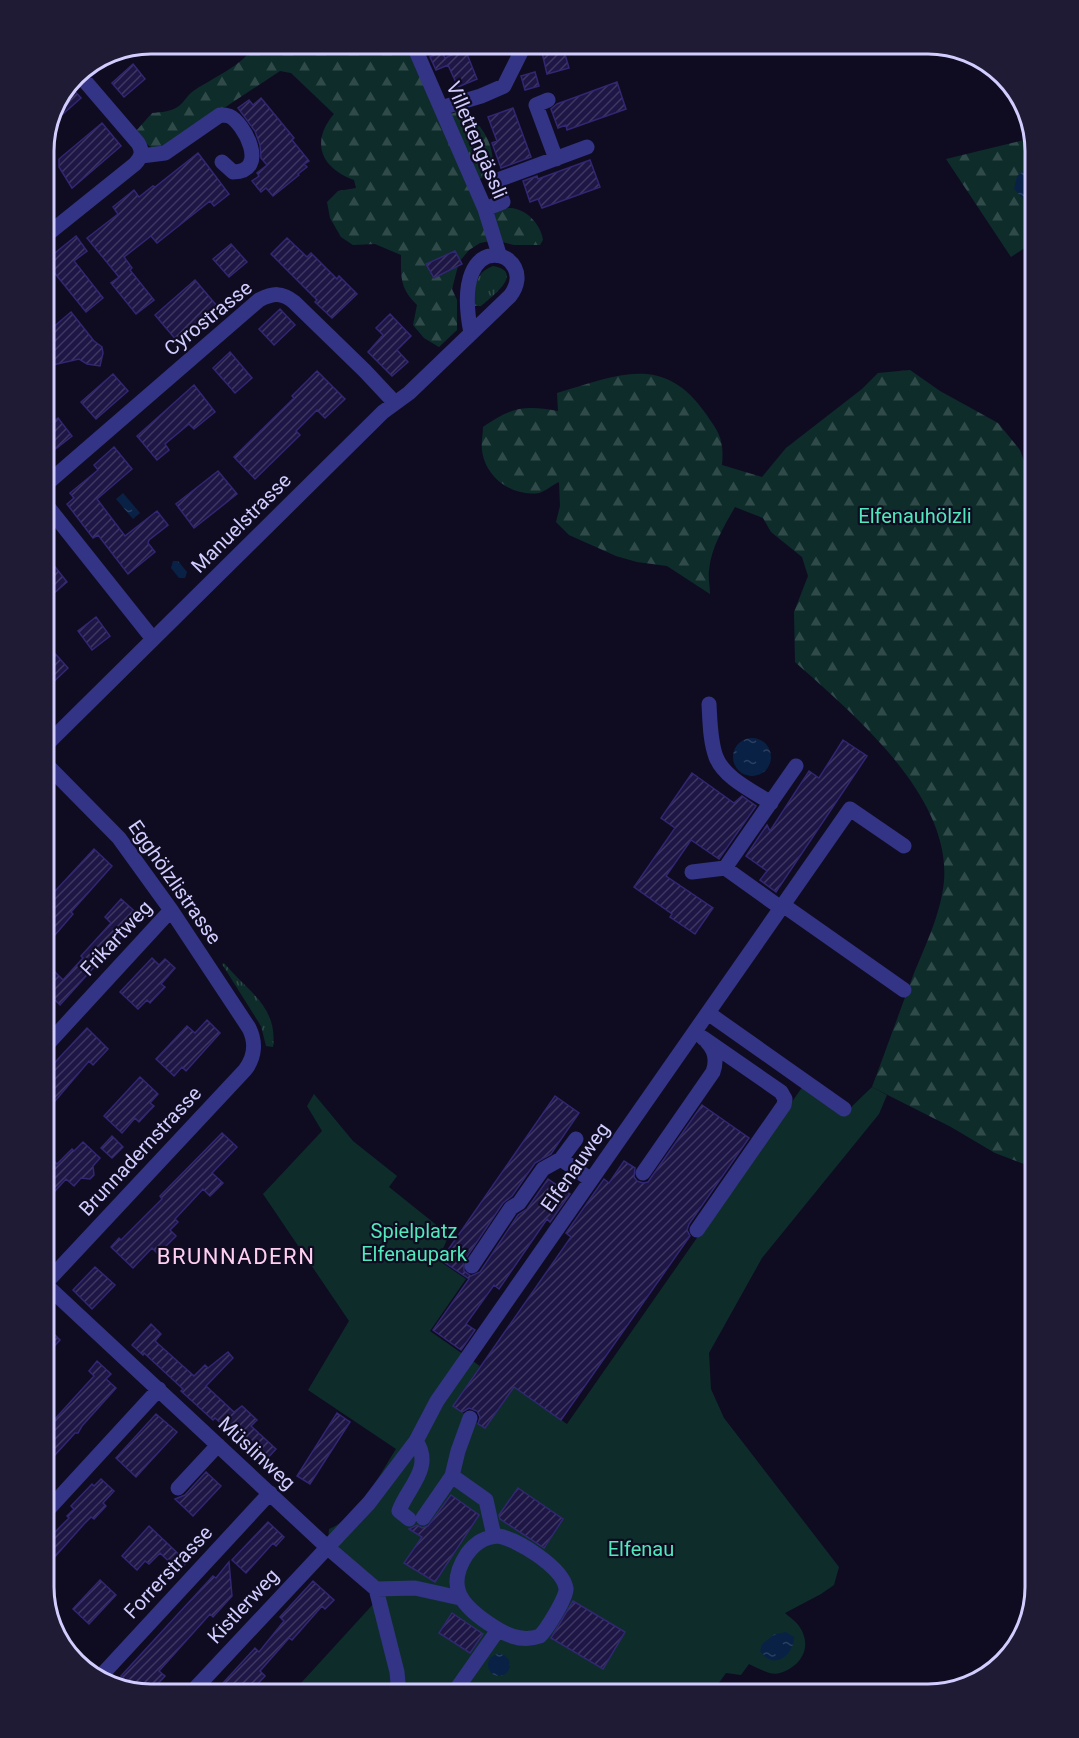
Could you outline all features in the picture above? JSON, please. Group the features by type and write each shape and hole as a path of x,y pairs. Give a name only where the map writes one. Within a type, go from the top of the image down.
{"street":[{"name":"Villettengässli","path":"417,54 485,209 499,254"},
{"path":"441,108 504,86 520,54"},
{"path":"85,80 138,142 141,156"},
{"path":"548,100 536,105 556,159"},
{"path":"54,229 135,164 141,156 165,153 220,115 228,115 235,120 252,148 252,160 248,168 240,172 233,172 222,162"},
{"path":"485,209 503,202 495,181 587,147"},
{"path":"471,333 466,303 471,271 483,258 499,254"},
{"name":"Manuelstrasse","path":"54,737 383,412 409,393 510,296 517,279 514,267 499,254"},
{"name":"Cyrostrasse","path":"54,477 259,300 269,295 287,296 294,302 365,370 394,404"},
{"path":"54,515 153,639"},
{"path":"710,704 714,749 719,763 732,777 771,803"},
{"path":"725,868 796,766"},
{"name":"Egghölzlistrasse","path":"54,772 109,825 140,865 249,1028 254,1040"},
{"name":"Elfenauweg","path":"327,1547 369,1503 416,1441 437,1401 591,1180 699,1035 708,1013 850,808 904,846"},
{"path":"692,872 725,868 904,990"},
{"name":"Frikartweg","path":"54,1037 171,910"},
{"path":"708,1013 844,1109"},
{"path":"643,1173 713,1072 714,1052 699,1035"},
{"path":"697,1230 784,1105 785,1099 781,1092 699,1035"},
{"name":"Brunnadernstrasse","path":"54,1273 245,1070 253,1056 254,1040"},
{"path":"472,1266 511,1209 519,1203 543,1169 561,1159 576,1138"},
{"path":"561,1159 591,1180"},
{"name":"Müslinweg","path":"54,1293 327,1547"},
{"path":"54,1503 159,1389"},
{"path":"416,1441 422,1453 421,1468 418,1479 399,1511 416,1518 452,1476 458,1451 470,1419"},
{"path":"178,1488 218,1445"},
{"path":"452,1476 486,1500 494,1536"},
{"name":"Forrerstrasse","path":"104,1672 270,1493"},
{"path":"494,1536 511,1540 543,1560 561,1578 566,1592 540,1636 522,1639 508,1635 470,1611 460,1598 457,1579 462,1564 476,1544 484,1538 494,1536"},
{"path":"327,1547 376,1589 398,1684"},
{"name":"Kistlerweg","path":"199,1684 327,1547"},
{"path":"376,1589 415,1588 460,1598"},
{"path":"460,1684 498,1630"}],"green space":[{"path":"248,54 415,54 443,116 457,112 472,120 483,130 489,143 493,157 491,169 487,174 471,182 486,217 507,208 522,211 532,219 542,234 543,240 540,245 514,245 495,240 480,243 469,250 459,262 452,289 457,300 457,330 439,347 424,338 413,325 417,305 404,288 401,255 375,244 353,245 341,237 330,218 327,202 338,191 356,188 354,180 334,169 323,153 322,134 334,114 291,73 280,71 162,149 150,146 136,131 152,113 176,108 192,92"},
{"path":"1024,140 1025,248 1011,257 946,159"},
{"path":"493,266 502,269 506,274 506,279 498,291 481,306 474,306 476,282 482,273"},
{"name":"Elfenauhölzli","path":"910,370 940,391 998,423 1020,450 1025,464 1025,1164 995,1153 951,1127 872,1087 936,918 944,881 942,849 932,818 915,788 894,759 844,706 795,662 794,612 808,576 802,557 771,532 763,518 735,507 712,554 709,573 710,594 667,566 637,562 616,556 569,535 556,522 560,506 559,482 539,493 519,492 494,477 484,460 482,450 483,427 502,415 527,408 558,411 557,393 600,380 638,374 656,376 673,382 690,395 718,432 722,443 722,465 762,477 786,448 862,389 878,373"},
{"path":"224,963 266,1010 271,1021 273,1047 266,1046 261,1026 222,964"},
{"name":"Elfenau","path":"803,1086 844,1114 872,1087 887,1095 879,1114 762,1258 709,1353 711,1389 724,1418 839,1567 834,1585 785,1613 798,1624 805,1641 803,1654 794,1666 776,1674 749,1664 741,1675 726,1673 718,1684 300,1684 376,1601 328,1543 329,1529 340,1523 359,1505 396,1449 308,1390 349,1321 263,1194 322,1131 307,1106 314,1094 353,1141 397,1176 389,1187 449,1235 438,1260 466,1279 430,1331 480,1366 453,1406 485,1428 511,1392 507,1382 567,1424"}],"water":[{"path":"1025,170 1025,201 1014,189 1017,176"},
{"path":"123,493 140,513 133,519 116,499"},
{"path":"173,561 178,561 187,572 185,578 179,578 171,568"},
{"path":"752,738 759,739 765,744 770,750 770,764 765,770 759,775 752,776 745,775 739,770 734,764 733,757 734,750 739,744 745,739"},
{"path":"786,1632 794,1637 791,1650 787,1655 776,1660 765,1657 760,1651 762,1644 775,1634"},
{"path":"499,1654 507,1657 510,1665 507,1673 499,1676 491,1673 488,1665 491,1657"}],"building":[{"path":"443,54 445,58 454,54 467,54 477,79 458,87 448,65 436,70 430,57"},
{"path":"542,54 565,54 569,68 547,74"},
{"path":"133,64 145,79 124,97 112,83"},
{"path":"535,72 539,86 525,90 521,76"},
{"path":"617,82 626,109 567,130 566,125 558,128 551,109 557,104"},
{"path":"75,91 81,98 60,116"},
{"path":"261,98 294,138 292,140 309,161 304,164 307,167 299,175 273,196 266,188 261,192 252,181 259,176 257,173 267,165 261,158 260,145 255,131 238,108 249,100 253,105"},
{"path":"513,108 531,157 501,168 492,143 497,141 488,117"},
{"path":"102,123 121,146 72,188 59,167 59,159"},
{"path":"198,153 229,194 214,206 210,201 157,243 151,236 124,257 132,268 130,270 154,300 136,314 111,283 119,277 87,238 118,214 113,207 134,190 139,197"},
{"path":"590,160 600,187 542,208 538,199 530,202 523,181 537,176 538,179"},
{"path":"76,236 87,251 74,261 103,298 86,312 54,272 54,254"},
{"path":"287,238 307,257 311,253 337,279 339,276 357,294 332,318 271,254"},
{"path":"231,244 247,262 229,277 213,259"},
{"path":"455,251 462,264 434,278 426,264"},
{"path":"195,280 217,306 177,341 155,315"},
{"path":"280,309 295,325 274,345 259,329"},
{"path":"71,312 94,341 102,347 100,366 87,364 79,359 54,365 54,326"},
{"path":"390,314 411,336 397,350 408,362 392,376 368,352 383,335 376,328"},
{"path":"230,352 252,378 235,393 213,368"},
{"path":"317,371 345,399 325,418 317,410 296,431 300,435 255,479 234,457 294,398 292,396"},
{"path":"113,374 128,391 96,419 81,402"},
{"path":"194,385 215,412 194,429 189,424 165,444 169,450 157,460 137,436"},
{"path":"58,418 72,436 54,450 54,421"},
{"path":"114,447 132,469 97,499 125,536 157,511 168,525 149,540 148,543 155,552 128,574 98,535 93,538 67,504 74,498 70,493 98,470 94,465"},
{"path":"218,471 237,494 194,528 176,504"},
{"path":"54,566 67,582 54,593"},
{"path":"96,617 110,636 92,650 78,631"},
{"path":"54,652 68,668 54,681"},
{"path":"843,740 867,756 776,892 760,880 767,871 746,856 767,825 770,831 809,771 819,778"},
{"path":"692,773 734,803 742,796 756,806 719,859 691,840 666,876 713,908 695,934 670,917 672,914 634,887 675,828 661,818"},
{"path":"94,849 112,866 71,912 73,914 55,935 54,892"},
{"path":"121,899 140,916 60,1005 54,999 54,971 63,980 111,923 105,917"},
{"path":"152,958 159,965 165,959 175,968 161,984 165,987 150,1003 147,1000 138,1009 120,992"},
{"path":"207,1020 220,1033 186,1071 182,1067 174,1076 156,1059 187,1026 195,1033"},
{"path":"87,1028 108,1049 93,1065 89,1061 54,1102 54,1063"},
{"path":"140,1077 158,1094 150,1103 154,1106 139,1122 135,1118 122,1133 104,1116"},
{"path":"555,1096 579,1113 551,1154 535,1163 512,1196 503,1203 464,1261 464,1271 471,1276 480,1272 518,1215 527,1209 548,1179 570,1194 550,1222 547,1219 499,1289 494,1285 466,1324 475,1330 461,1350 433,1330 469,1279 441,1260"},
{"path":"702,1105 749,1138 689,1224 687,1230 690,1236 561,1420 514,1387 485,1428 478,1424 480,1417 477,1411 469,1408 462,1412 453,1406 571,1237 566,1233 604,1179 609,1183 624,1161 635,1168 634,1177 637,1181 648,1182"},
{"path":"222,1133 237,1147 212,1173 223,1183 210,1196 203,1189 175,1219 178,1222 170,1230 176,1236 158,1254 152,1248 133,1268 111,1247 162,1199 160,1196"},
{"path":"112,1136 123,1147 112,1158 101,1148"},
{"path":"83,1142 100,1158 93,1166 94,1175 90,1179 81,1178 74,1186 66,1179 54,1192 54,1161 57,1164 72,1149 74,1151"},
{"path":"95,1267 115,1285 92,1309 73,1290"},
{"path":"151,1324 161,1334 155,1341 194,1376 205,1365 208,1368 228,1352 233,1358 206,1386 234,1412 242,1406 257,1420 251,1426 276,1449 261,1465 236,1442 239,1440 215,1418 213,1420 181,1391 183,1389 132,1345"},
{"path":"54,1334 60,1340 54,1346"},
{"path":"97,1361 111,1374 106,1379 116,1388 78,1433 75,1433 54,1456 54,1420 94,1376 89,1371"},
{"path":"337,1413 350,1422 310,1484 297,1476"},
{"path":"156,1414 177,1432 136,1477 116,1458"},
{"path":"206,1472 221,1486 193,1516 175,1499 185,1495"},
{"path":"101,1479 114,1491 103,1503 106,1506 94,1519 91,1517 54,1558 54,1533 69,1518 67,1516 74,1509 71,1506 92,1484 94,1486"},
{"path":"518,1488 563,1519 544,1548 500,1519 499,1515"},
{"path":"451,1495 479,1515 435,1582 404,1563 422,1537 409,1529 417,1525 422,1528 428,1526"},
{"path":"268,1522 284,1537 276,1546 273,1543 246,1573 232,1560"},
{"path":"149,1526 187,1562 179,1571 160,1553 149,1564 145,1561 137,1570 122,1556"},
{"path":"229,1562 232,1596 213,1617 210,1614 159,1671 165,1676 157,1684 126,1680 121,1676 213,1576 216,1578"},
{"path":"100,1580 116,1595 89,1624 73,1609"},
{"path":"313,1581 334,1600 325,1609 322,1606 292,1640 289,1638 260,1671 265,1676 257,1684 222,1684 255,1648 259,1652 284,1621 280,1617"},
{"path":"573,1601 625,1632 603,1669 551,1638"},
{"path":"452,1613 483,1634 470,1653 439,1633"}],"district":[{"name":"BRUNNADERN","path":"236,1256"}],"park label":[{"name":"Spielplatz Elfenaupark","path":"414,1242"}]}
